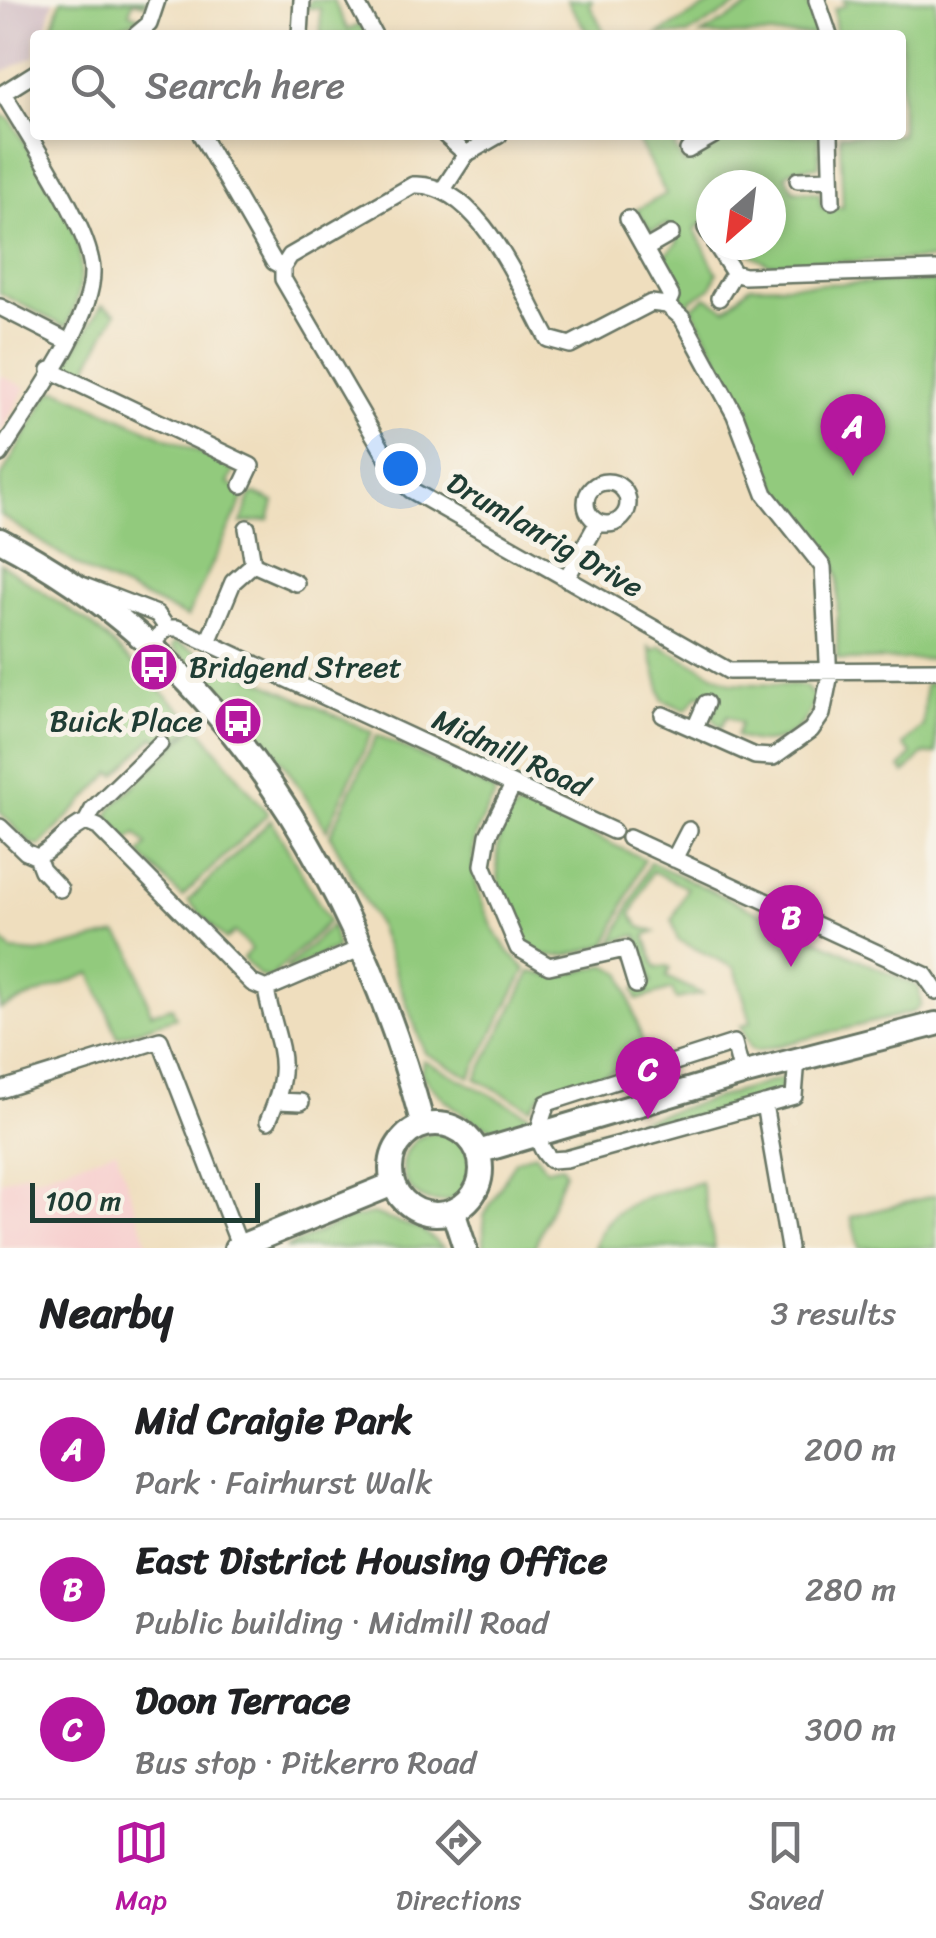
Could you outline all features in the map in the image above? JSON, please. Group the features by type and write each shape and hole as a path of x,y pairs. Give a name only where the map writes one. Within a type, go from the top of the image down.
{"street":[{"path":"142,30 157,0"},
{"path":"300,30 302,0"},
{"path":"354,0 371,30"},
{"path":"817,0 826,30"},
{"path":"0,454 85,307 92,268 73,216 1,94 30,76"},
{"name":"Drumlanrig Drive","path":"205,140 274,262 284,266 283,278 400,480 729,671 936,670"},
{"path":"451,140 466,154"},
{"path":"444,188 466,154 490,140"},
{"path":"688,150 705,140"},
{"path":"830,140 832,201"},
{"path":"798,180 832,179"},
{"path":"284,266 290,256 413,184 444,188 479,218 548,339 558,345 570,345 651,303 667,304 682,318 735,416 765,494 823,567 828,672 822,714 811,730 773,757 755,756 663,715"},
{"path":"628,219 670,296 667,304"},
{"path":"645,249 671,234"},
{"path":"726,260 734,273"},
{"path":"734,273 936,270"},
{"path":"719,298 734,273"},
{"path":"0,307 66,341"},
{"path":"50,370 250,466 242,485"},
{"path":"566,579 598,522"},
{"path":"248,528 252,564"},
{"path":"0,540 65,580 148,646 238,740 277,791 337,890 364,947 386,1000 423,1126"},
{"path":"252,564 296,583"},
{"path":"208,642 233,582 252,564"},
{"name":"Midmill Road","path":"65,580 158,614 166,628 177,628 208,642 613,831"},
{"path":"148,646 166,628"},
{"path":"695,728 706,703"},
{"path":"86,822 92,809 160,744"},
{"path":"513,784 484,850 483,866 507,932 518,948 549,966 566,966 625,949 636,985"},
{"path":"38,857 76,825 86,822 98,826 252,983 266,988 364,947"},
{"path":"0,826 26,852 38,857"},
{"path":"674,859 689,830"},
{"path":"629,838 925,975 936,991"},
{"path":"38,857 42,870 60,889"},
{"path":"266,988 284,1056 277,1101 268,1121"},
{"path":"478,1152 742,1074 936,1024"},
{"path":"0,1090 160,1040 238,1247 393,1184"},
{"path":"742,1074 734,1043 546,1104 536,1134 542,1152 552,1160 566,1160 794,1096 797,1059"},
{"path":"277,1101 301,1102"},
{"path":"764,1104 789,1248"},
{"path":"436,1124 462,1131 478,1152 480,1180 466,1204 454,1211 436,1214 418,1210 403,1200 393,1184 391,1166 396,1148 407,1134 423,1126 436,1124"},
{"path":"454,1211 465,1248"}],"shaded area":[{"path":"0,0 54,0 45,30 30,30 30,58 0,73"},
{"path":"0,375 26,388 0,433"},
{"path":"116,1150 149,1248 0,1248 0,1181 26,1172 30,1179"}],"green space":[{"path":"61,0 146,0 145,4 133,1 129,13 140,17 138,20 107,30 52,30"},
{"path":"310,0 333,0 348,30 321,30 320,8 306,8"},
{"path":"567,0 592,0 590,6 603,30 586,30"},
{"path":"718,0 747,0 696,30 666,30"},
{"path":"761,0 805,0 816,30 710,30"},
{"path":"843,0 936,0 936,259 769,264 762,260 786,260 786,175 793,190 819,193 822,208 843,207 840,140 906,140 906,30 836,30 834,9 846,5"},
{"path":"0,114 11,120 57,195 78,245 78,298 66,327 0,293"},
{"path":"638,140 684,140 674,146 684,164 726,140 819,140 819,166 793,169 786,175 786,170 696,170 696,260 710,260 717,273 711,288 690,301 687,312 663,257 678,242 668,224 651,231 636,210 666,194"},
{"path":"936,281 936,659 843,660 837,658 838,577 834,561 776,488 748,416 692,308 706,297 726,309 750,286"},
{"path":"102,305 116,313 83,375 71,370 68,361"},
{"path":"58,390 235,468 228,484 246,493 187,617 90,573 0,515 0,479 49,393"},
{"path":"251,495 274,502 269,520 241,523"},
{"path":"0,563 92,625 195,723 171,747 154,737 116,775 112,772 40,846 31,844 0,812"},
{"path":"175,642 372,732 327,830 284,764 235,704 171,647"},
{"path":"660,646 731,683 805,686 815,698 803,722 784,737 762,742 736,736 741,723 727,716 721,728 712,717 718,703 699,694 686,710 663,700 649,647 654,650"},
{"path":"925,684 936,684 936,754 923,754 905,773 900,768 912,754 903,745 923,726"},
{"path":"197,725 268,814 182,897 140,854 147,845 136,834 128,841 109,817 111,808"},
{"path":"377,735 493,790 495,796 476,834 475,874 493,928 526,969 470,1077 425,1053 378,925 330,835"},
{"path":"520,806 530,806 644,859 607,944 572,954 546,955 525,941 513,924 499,881 497,858 507,819"},
{"path":"271,820 329,921 270,978 260,976 243,958 251,949 235,932 226,940 188,901"},
{"path":"650,862 919,987 921,1005 913,1012 757,1051 751,1049 741,1026 751,1022 735,968 678,940 672,920 687,888 652,871 631,915 640,927 655,932 645,936 656,968 667,966 670,968 666,977 702,994 676,999 672,989 637,1000 634,989 652,982 637,935 613,942"},
{"path":"332,925 337,948 286,968"},
{"path":"117,934 132,951 151,1013 172,1007 176,1017 118,1037 91,973 0,1009 0,938 12,951 38,953"},
{"path":"606,965 622,973 648,1060 541,1094 531,1108 476,1079 531,972 556,977"},
{"path":"423,1060 530,1115 527,1123 503,1130 469,1118 446,1101 421,1074"},
{"path":"787,1077 778,1094 561,1154 550,1147"},
{"path":"438,1132 463,1142 473,1167 463,1192 438,1202 413,1192 403,1167 413,1142"},
{"path":"535,1153 546,1169 562,1166 565,1172 534,1248 484,1248 484,1216 515,1161"},
{"path":"701,1182 715,1248 594,1248 601,1231 623,1209 652,1195"},
{"path":"936,1195 936,1248 859,1248 851,1217"},
{"path":"373,1214 422,1230 444,1248 285,1248 348,1219"}],"place":[{"name":"Mid Craigie Park","path":"853,476"},
{"name":"Bridgend Street","path":"154,667"},
{"name":"Buick Place","path":"238,721"},
{"name":"East District Housing Office","path":"791,967"},
{"name":"Doon Terrace","path":"648,1119"}]}
